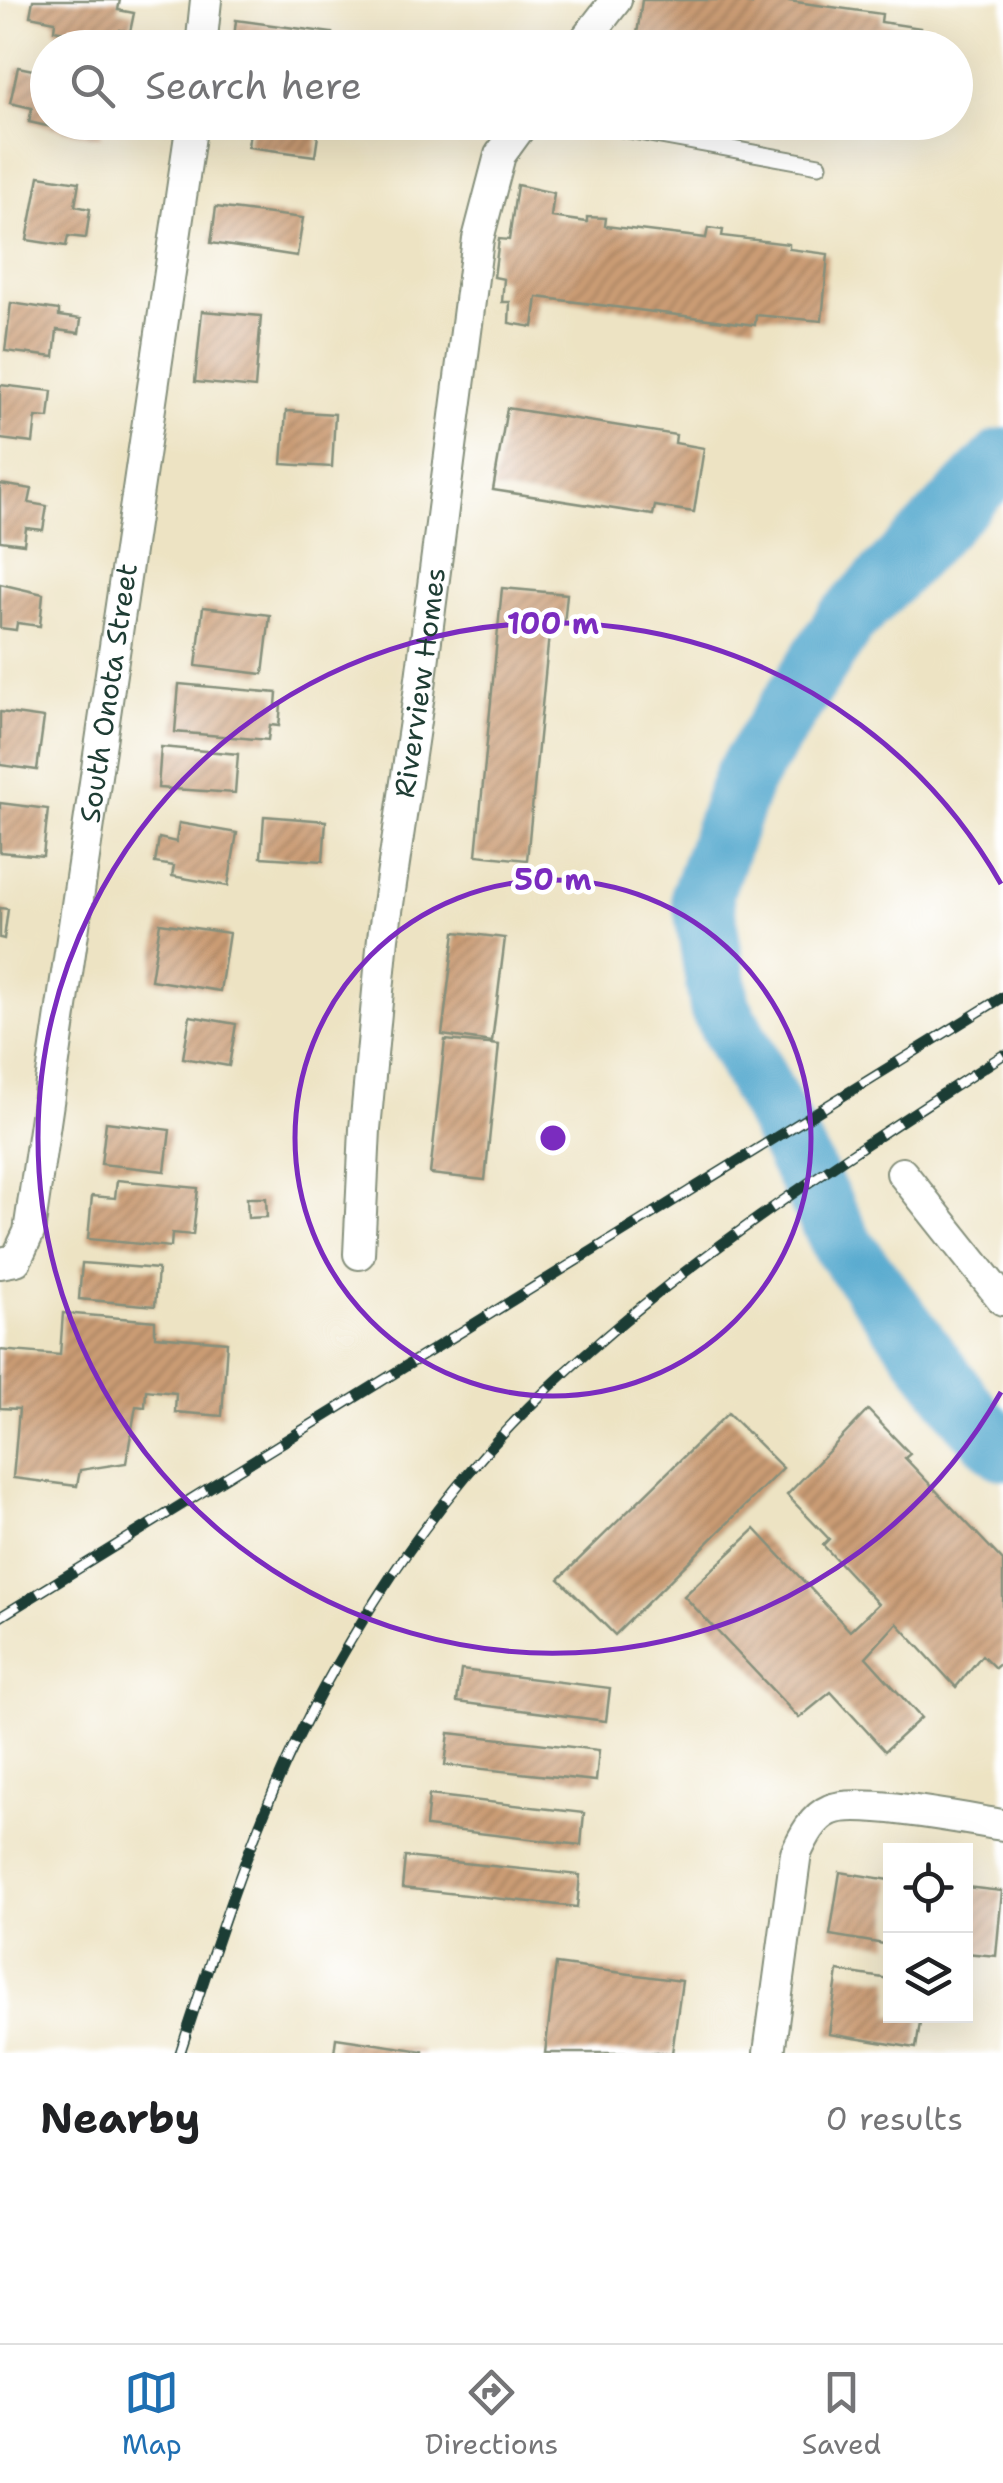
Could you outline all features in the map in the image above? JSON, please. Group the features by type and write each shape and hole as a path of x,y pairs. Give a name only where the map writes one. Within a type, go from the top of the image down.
{"street":[{"path":"203,30 206,0"},
{"path":"593,30 616,0"},
{"name":"South Onota Street","path":"8,1261 30,1232 189,140"},
{"name":"Riverview Homes","path":"360,1254 365,1129 383,938 478,240 500,155 511,140"},
{"path":"902,1173 1003,1300"},
{"path":"768,2053 796,1853 807,1830 830,1810 864,1807 1003,1825"}],"lane":[{"path":"681,140 820,166"}],"building":[{"path":"33,0 120,0 118,10 134,13 130,30 54,30 55,21 30,16"},
{"path":"642,0 726,0 752,4 752,0 782,0 882,14 881,22 921,28 921,30 638,30"},
{"path":"236,20 310,30 235,30"},
{"path":"18,67 30,69 30,108 10,103"},
{"path":"249,140 317,140 315,156 248,147"},
{"path":"39,176 79,182 75,206 90,209 86,238 68,236 66,246 27,240"},
{"path":"517,185 554,193 551,217 587,222 587,217 606,218 605,226 706,238 708,228 723,230 722,236 789,244 789,249 828,254 822,321 756,315 755,325 537,297 533,327 509,323 510,302 502,302 504,279 494,277 499,239 509,240"},
{"path":"216,207 303,218 297,256 211,243"},
{"path":"11,303 59,310 59,316 81,319 79,333 57,330 54,357 5,351"},
{"path":"202,311 261,316 255,388 195,382"},
{"path":"0,385 52,391 49,418 36,417 33,443 0,439"},
{"path":"507,408 676,435 675,443 704,448 694,512 655,506 653,515 493,490"},
{"path":"286,411 335,414 332,467 282,464"},
{"path":"0,484 32,489 29,503 47,506 43,530 26,528 24,544 0,541"},
{"path":"0,584 43,594 40,626 17,623 16,630 0,628"},
{"path":"502,588 567,594 564,625 550,624 527,860 476,855"},
{"path":"203,607 270,615 263,674 196,666"},
{"path":"179,684 277,693 276,705 281,705 279,726 270,725 268,740 175,732"},
{"path":"0,712 44,718 37,770 0,765"},
{"path":"161,747 238,754 235,793 158,788"},
{"path":"0,803 48,809 43,856 0,852"},
{"path":"264,816 326,821 323,861 261,857"},
{"path":"179,823 237,833 228,886 172,876 174,866 155,863 159,838 176,842"},
{"path":"0,908 8,909 4,939 0,938"},
{"path":"160,923 229,933 220,991 151,980"},
{"path":"455,932 505,938 492,1042 442,1035"},
{"path":"190,1016 236,1024 229,1066 183,1058"},
{"path":"445,1040 499,1045 485,1180 430,1174"},
{"path":"106,1122 170,1130 165,1171 101,1164"},
{"path":"117,1180 198,1188 193,1235 172,1233 171,1247 88,1239 92,1196 115,1198"},
{"path":"247,1198 266,1198 267,1217 248,1218"},
{"path":"82,1263 158,1269 155,1306 79,1299"},
{"path":"63,1313 155,1321 155,1336 227,1342 222,1416 175,1412 176,1393 146,1390 145,1407 136,1406 126,1463 80,1470 77,1486 13,1478 19,1409 0,1408 0,1350 60,1355"},
{"path":"868,1410 910,1454 905,1458 1003,1561 1003,1661 995,1668 982,1655 956,1687 897,1623 866,1657 921,1718 885,1751 831,1692 799,1718 684,1596 755,1529 850,1631 878,1604 823,1545 829,1539 787,1495"},
{"path":"728,1413 783,1468 615,1635 559,1579"},
{"path":"461,1670 610,1688 606,1721 457,1702"},
{"path":"449,1733 599,1750 596,1781 445,1765"},
{"path":"429,1795 584,1813 581,1845 426,1827"},
{"path":"405,1857 580,1875 577,1907 402,1888"},
{"path":"840,1872 883,1879 883,1944 830,1935"},
{"path":"973,1888 1002,1891 996,1956 973,1954"},
{"path":"556,1964 682,1981 672,2053 545,2053"},
{"path":"838,1971 883,1978 883,2023 920,2023 916,2048 829,2034"},
{"path":"336,2038 423,2051 423,2053 334,2053"}],"waterway":[{"path":"1003,459 845,622 744,777 702,894 720,1007 844,1247 976,1422 1003,1449"}],"railway":[{"path":"0,1617 1003,997"},
{"path":"180,2053 243,1867 301,1731 345,1650 392,1576 471,1470 529,1407 639,1308 817,1177 1003,1055"}]}
